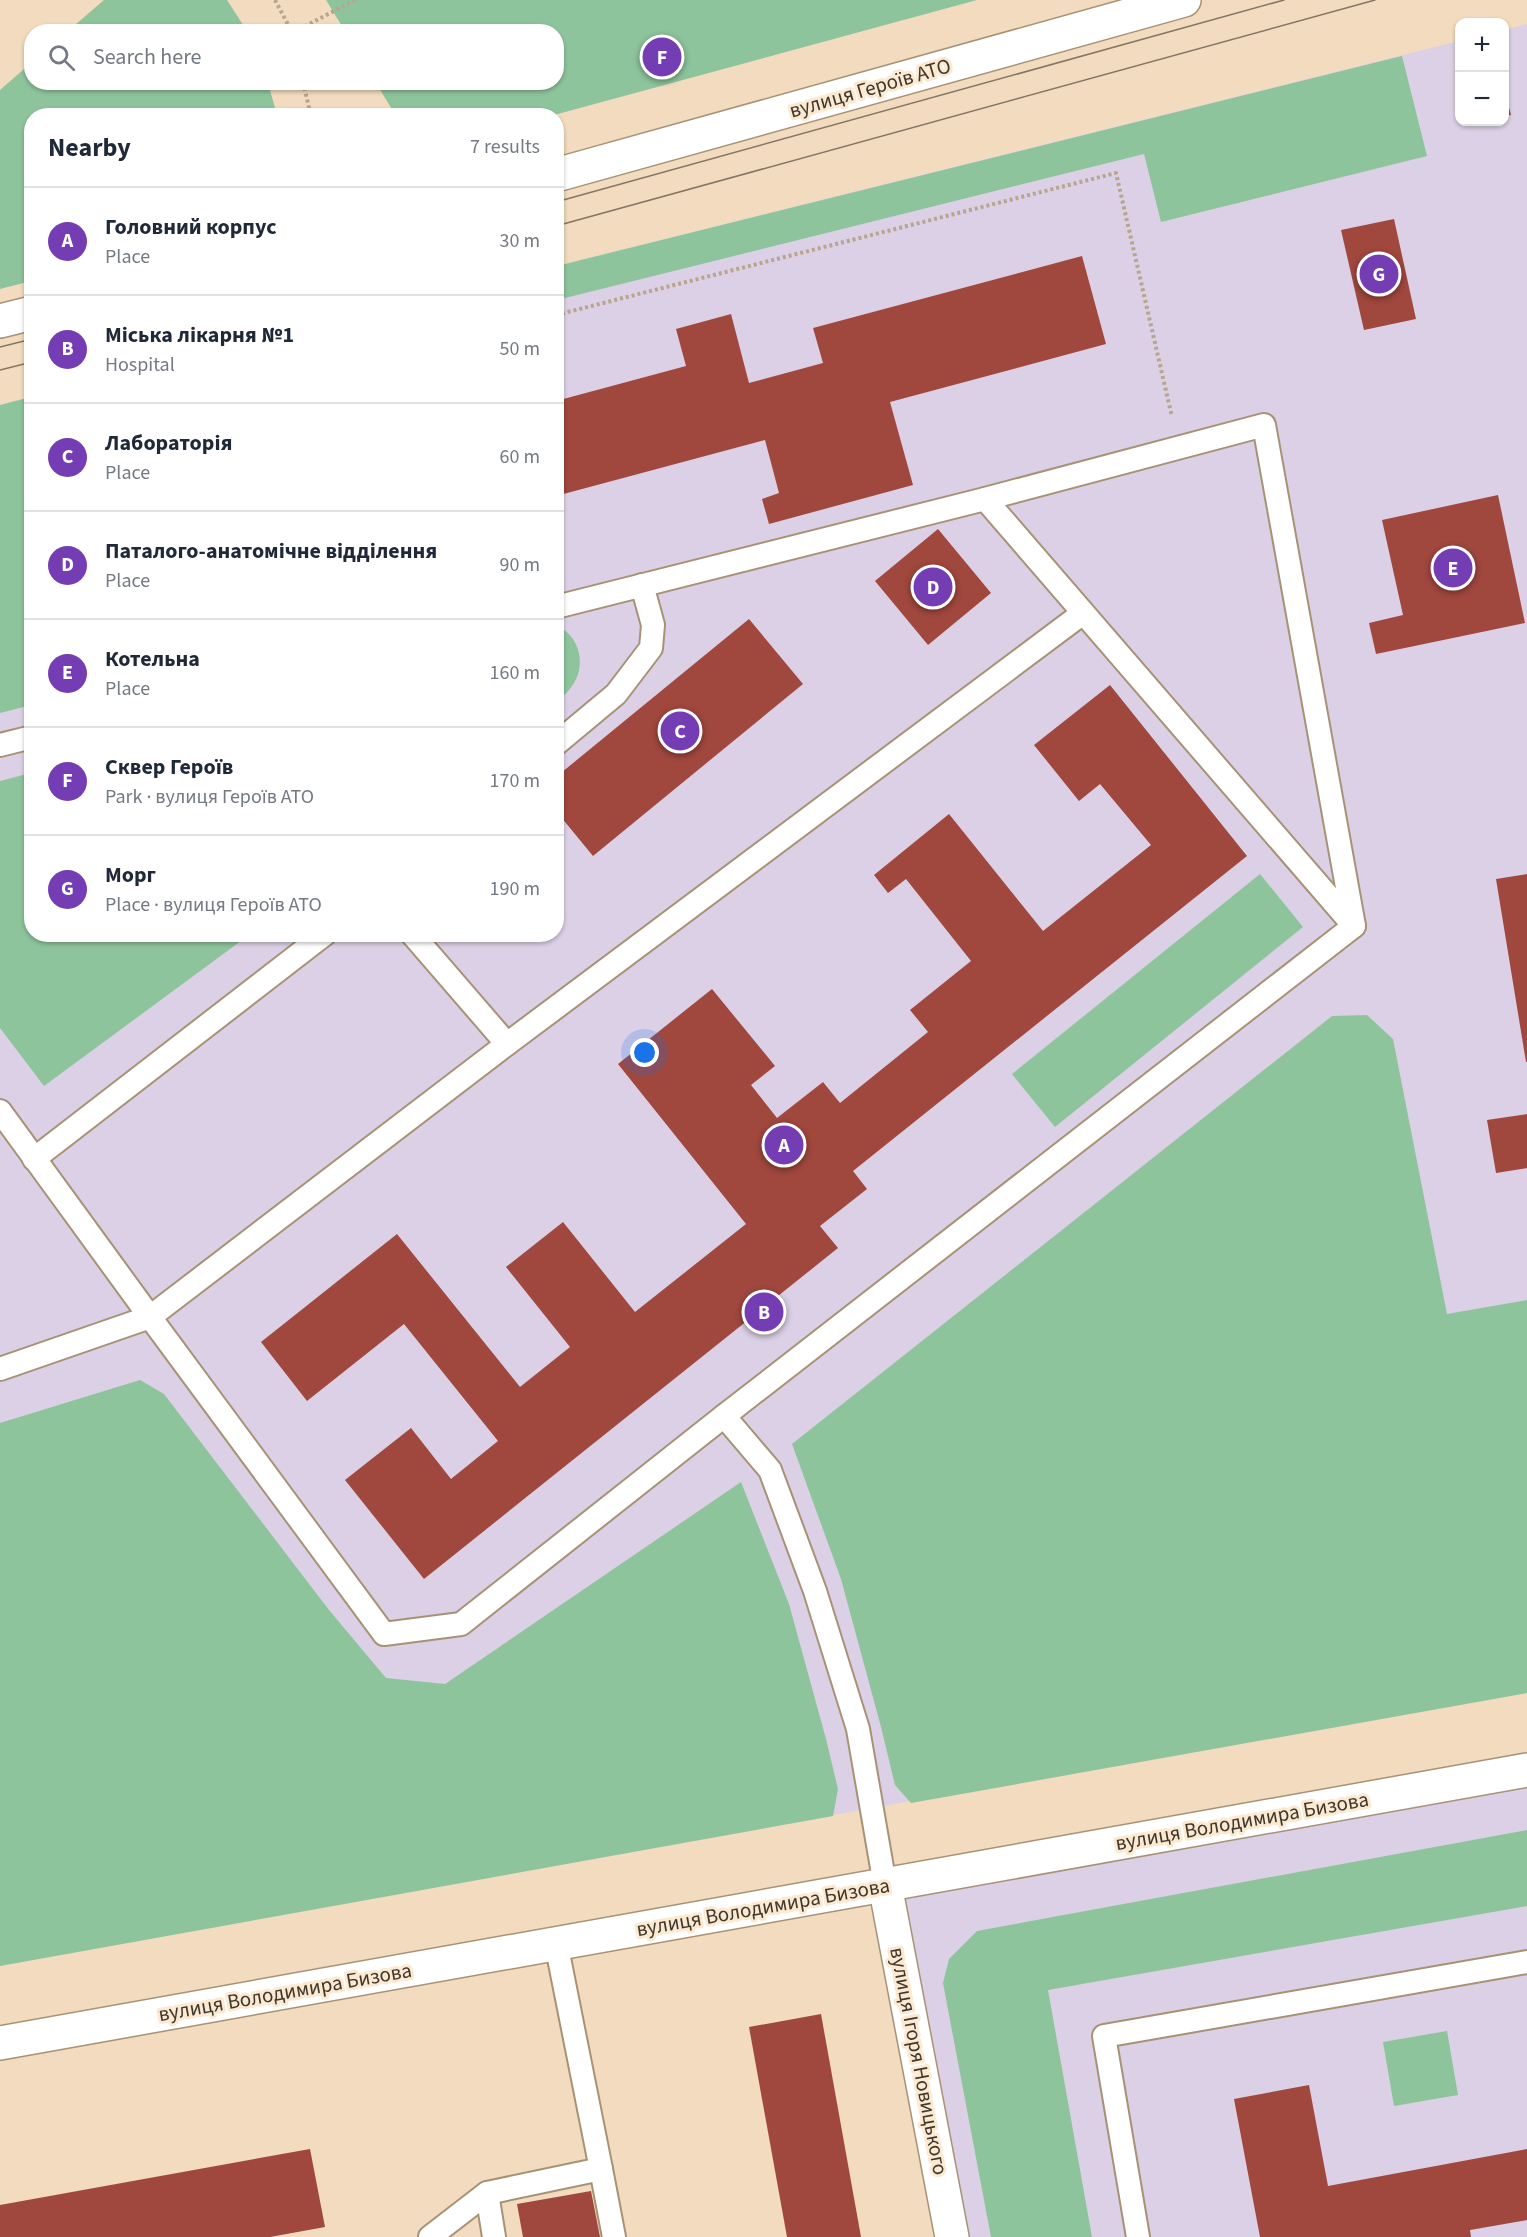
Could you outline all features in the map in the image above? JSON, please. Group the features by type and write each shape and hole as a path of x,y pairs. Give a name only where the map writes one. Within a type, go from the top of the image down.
{"street":[{"name":"вулиця Героїв АТО","path":"564,173 1184,0"},
{"path":"0,321 24,315"},
{"name":"вулиця Володимира Бизова","path":"0,2043 1527,1770"},
{"name":"вулиця Ігоря Новицького","path":"885,1885 952,2237"}],"lane":[{"path":"564,605 985,499 1264,425 1353,926"},
{"path":"985,499 1353,926"},
{"path":"564,737 616,694 651,648 653,625 642,585"},
{"path":"0,1369 150,1317 507,1044 1083,613"},
{"path":"0,745 24,739"},
{"path":"0,1111 384,1635 461,1624 1353,926"},
{"path":"34,1159 316,942"},
{"path":"419,942 507,1044"},
{"path":"724,1416 770,1470 815,1592 858,1729 885,1885"},
{"path":"556,1943 614,2237"},
{"path":"1138,2237 1104,2036 1527,1962"},
{"path":"430,2237 486,2193 601,2169"},
{"path":"486,2193 494,2237"}],"path":[{"path":"275,0 288,24"},
{"path":"308,24 355,0"},
{"path":"305,90 309,108"},
{"path":"564,313 1116,173 1179,447"}],"shaded area":[{"path":"1527,24 1527,1690 0,1965 0,405 24,399 24,942 564,942 564,264 1455,42 1455,126 1509,126 1509,29"},
{"path":"1527,1770 1527,2237 952,2237 885,1885"}],"green space":[{"path":"104,0 227,0 242,24 76,24"},
{"path":"326,0 977,0 564,112 564,108 391,108 380,90 564,90 564,24 341,24"},
{"path":"1402,56 1427,156 1161,222 1144,154 564,298 564,264"},
{"path":"24,69 24,90 270,90 275,108 24,108 24,283 0,289 0,90"},
{"path":"24,399 24,707 0,713 0,405"},
{"path":"564,630 576,643 580,656 578,675 564,695"},
{"path":"24,775 24,942 239,942 44,1086 0,1028 0,781"},
{"path":"1260,874 1303,927 1055,1127 1012,1074"},
{"path":"1367,1015 1393,1039 1447,1314 1527,1300 1527,1693 911,1803 895,1785 841,1579 792,1444 1332,1016"},
{"path":"140,1380 164,1394 329,1610 386,1678 445,1684 741,1482 789,1604 838,1789 833,1816 0,1966 0,1423"},
{"path":"1527,1830 1527,1906 1048,1990 1092,2237 991,2237 943,1983 949,1959 977,1931"},
{"path":"1447,2031 1458,2095 1394,2106 1383,2042"}],"building":[{"path":"1394,219 1416,319 1364,330 1341,230"},
{"path":"1082,256 1106,344 890,402 913,485 769,524 762,499 779,493 765,440 564,494 564,399 686,366 676,329 731,314 749,383 823,363 813,328"},
{"path":"1498,495 1525,623 1376,654 1369,623 1403,615 1382,520"},
{"path":"938,529 991,593 928,645 875,581"},
{"path":"749,619 803,684 593,856 564,821 564,770"},
{"path":"1110,685 1247,856 853,1171 867,1189 820,1226 838,1248 424,1579 345,1480 411,1428 451,1479 498,1441 404,1324 307,1401 261,1342 397,1234 520,1387 570,1347 506,1267 563,1222 635,1312 746,1224 618,1064 712,989 775,1066 751,1085 777,1118 823,1082 840,1103 928,1032 910,1010 971,961 906,879 888,893 874,875 949,814 1043,931 1151,845 1100,784 1079,801 1034,745"},
{"path":"1527,874 1527,1062 1526,1062 1496,879"},
{"path":"1527,1114 1527,1168 1496,1173 1487,1120"},
{"path":"821,2014 861,2237 787,2237 749,2027"},
{"path":"1309,2085 1328,2186 1527,2149 1527,2220 1470,2230 1471,2237 1260,2237 1234,2099"},
{"path":"310,2149 325,2227 270,2237 0,2237 0,2205"},
{"path":"591,2191 600,2237 523,2237 517,2204"}],"tram line":[{"path":"564,200 1284,0"},
{"path":"564,224 1375,0"},
{"path":"0,347 24,341"},
{"path":"0,370 24,364"}],"place":[{"name":"Сквер Героїв","path":"662,57"},
{"name":"Морг","path":"1379,274"},
{"name":"Котельна","path":"1453,568"},
{"name":"Паталого-анатомічне відділення","path":"933,587"},
{"name":"Лабораторія","path":"680,731"},
{"name":"Головний корпус","path":"784,1145"},
{"name":"Міська лікарня №1","path":"764,1312"}]}
